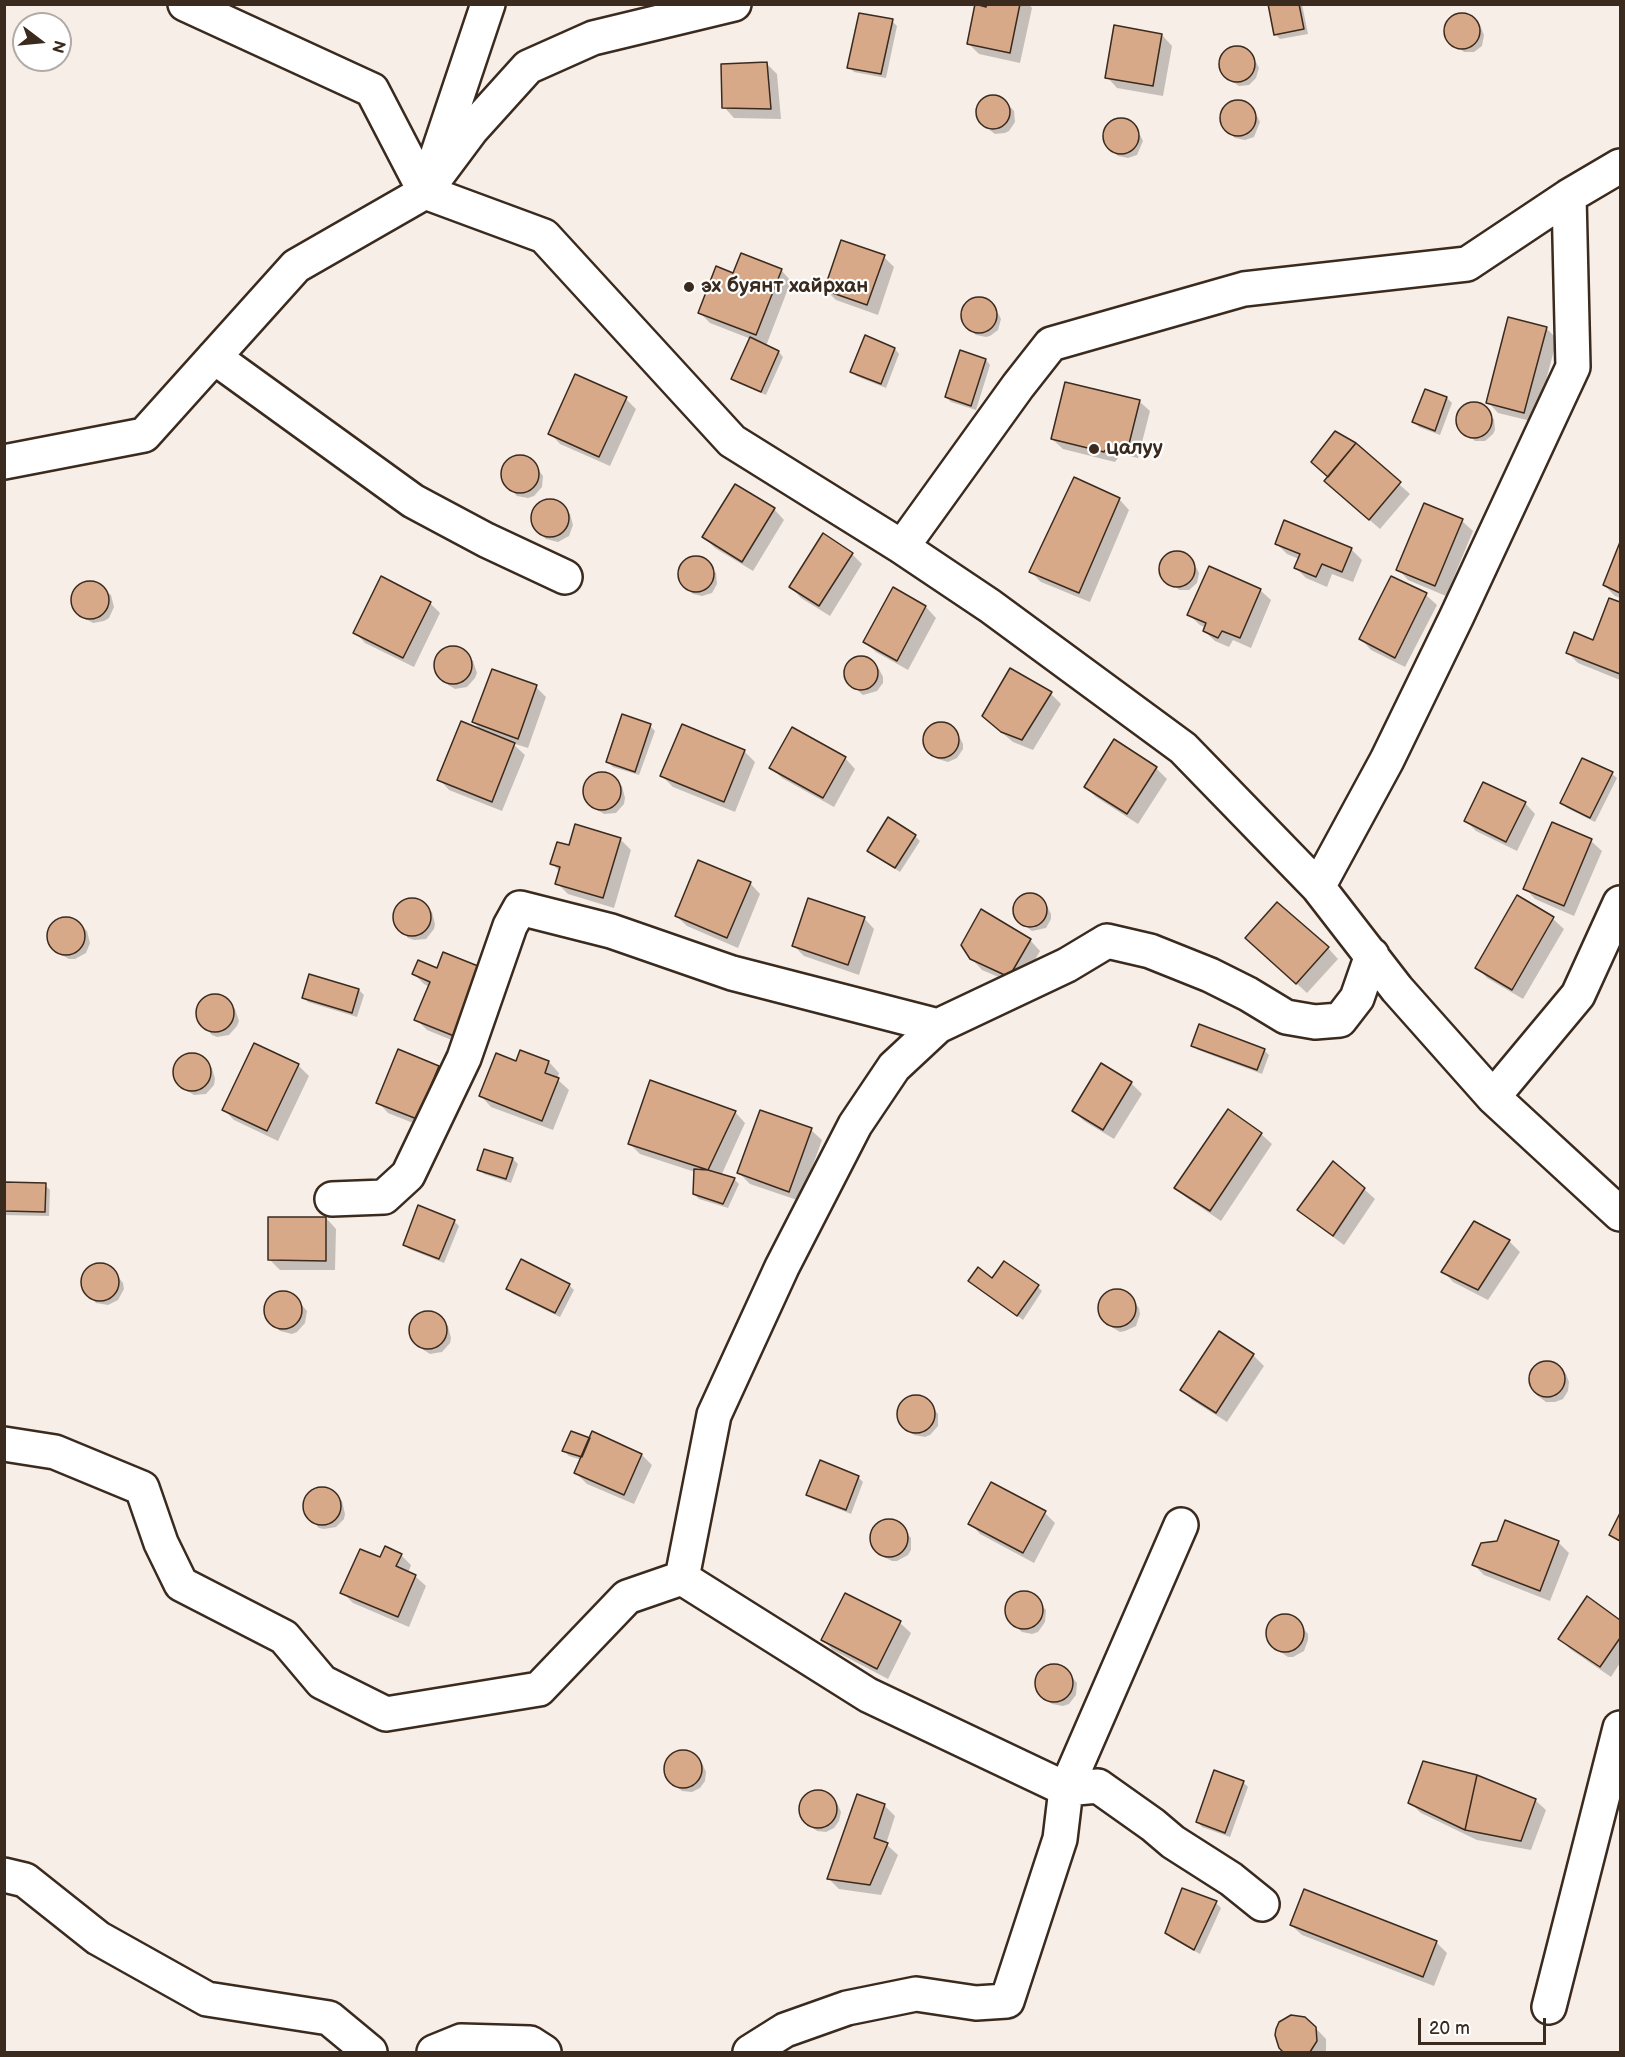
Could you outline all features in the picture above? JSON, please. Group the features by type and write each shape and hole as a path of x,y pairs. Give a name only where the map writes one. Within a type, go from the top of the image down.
{"street":[{"path":"185,4 372,90 425,192 544,236 732,441 902,546 990,606 1183,748 1318,887 1397,989 1493,1097 1620,1214"},
{"path":"425,192 488,4"},
{"path":"4,462 144,435 296,266 425,192 472,129 528,67 593,38 734,4"},
{"path":"902,546 1051,344 1244,289 1467,264 1569,196 1620,166"},
{"path":"1318,887 1392,750 1573,367 1569,196"},
{"path":"214,357 413,501 486,540 565,577"},
{"path":"1493,1097 1578,995 1620,903"},
{"path":"332,1199 384,1197 408,1175 464,1058 510,926 520,908 611,931 732,974 938,1026"},
{"path":"682,1578 714,1415 782,1267 855,1125 894,1066 938,1026 1067,965 1107,941 1150,951 1210,975 1286,1017 1315,1022 1340,1020 1357,998 1372,955"},
{"path":"4,1444 55,1452 142,1488 161,1544 182,1584 284,1637 322,1682 386,1714 539,1689 627,1597 682,1578"},
{"path":"750,2052 784,2030 848,2008 916,1994 976,2003 1007,2001 1060,1839 1066,1790 1180,1525"},
{"path":"682,1578 868,1695 1066,1790 1098,1786 1173,1842 1231,1879 1262,1904"},
{"path":"1549,2007 1620,1728"},
{"path":"4,1875 25,1880 98,1938 207,1999 329,2018 370,2052"},
{"path":"434,2052 461,2041 530,2043 544,2052"}],"building":[{"path":"975,4 986,7 987,4 1020,4 1010,53 967,44"},
{"path":"1268,4 1299,4 1304,29 1274,35"},
{"path":"859,13 893,19 881,74 847,68"},
{"path":"1462,13 1474,19 1480,31 1474,43 1462,49 1450,43 1444,31 1450,19"},
{"path":"1114,25 1162,34 1153,86 1105,78"},
{"path":"1237,46 1249,52 1255,64 1249,76 1237,82 1225,76 1219,64 1225,52"},
{"path":"767,62 771,109 722,108 721,64"},
{"path":"993,95 1005,100 1010,112 1005,124 993,129 981,124 976,112 981,100"},
{"path":"1238,100 1250,106 1256,118 1250,130 1238,136 1226,130 1220,118 1226,106"},
{"path":"1121,118 1133,124 1139,136 1133,148 1121,154 1109,148 1103,136 1109,124"},
{"path":"841,240 885,255 867,305 824,290"},
{"path":"741,253 782,269 756,335 698,313 716,266 733,273"},
{"path":"979,297 991,303 997,315 991,327 979,333 967,327 961,315 967,303"},
{"path":"1508,317 1547,327 1524,413 1486,403"},
{"path":"865,335 895,348 881,384 850,372"},
{"path":"750,337 779,351 761,392 731,379"},
{"path":"960,350 986,359 971,406 945,397"},
{"path":"575,374 627,397 599,457 548,434"},
{"path":"1065,382 1140,400 1128,448 1110,444 1104,452 1051,439"},
{"path":"1425,389 1447,397 1435,431 1412,422"},
{"path":"1474,402 1486,408 1492,420 1486,432 1474,438 1462,432 1456,420 1462,408"},
{"path":"1335,431 1356,443 1328,477 1311,462"},
{"path":"1356,443 1401,482 1369,520 1324,481"},
{"path":"520,455 534,460 539,474 534,488 520,493 506,488 501,474 506,460"},
{"path":"1074,477 1120,498 1079,593 1029,572"},
{"path":"735,484 775,508 742,562 702,537"},
{"path":"550,499 564,504 569,518 564,532 550,537 536,532 531,518 536,504"},
{"path":"1424,503 1463,519 1435,586 1396,570"},
{"path":"1284,520 1352,548 1342,572 1322,564 1316,577 1294,568 1300,554 1275,544"},
{"path":"823,533 853,553 819,606 789,587"},
{"path":"1620,542 1620,593 1603,585"},
{"path":"1177,551 1189,557 1195,569 1189,581 1177,587 1165,581 1159,569 1165,557"},
{"path":"696,556 708,562 714,574 708,586 696,592 684,586 678,574 684,562"},
{"path":"1209,566 1261,589 1240,638 1222,631 1218,638 1203,631 1206,623 1187,615"},
{"path":"381,576 431,602 403,658 353,633"},
{"path":"1391,576 1427,593 1395,658 1359,639"},
{"path":"90,581 104,586 109,600 104,614 90,619 76,614 71,600 76,586"},
{"path":"893,587 926,606 897,661 863,642"},
{"path":"1609,598 1620,602 1620,674 1566,653 1574,632 1593,640"},
{"path":"453,646 467,651 472,665 467,679 453,684 439,679 434,665 439,651"},
{"path":"861,656 873,661 878,673 873,685 861,690 849,685 844,673 849,661"},
{"path":"1010,668 1052,692 1022,740 1001,732 982,716"},
{"path":"492,669 537,685 518,739 472,722"},
{"path":"622,714 651,724 635,772 606,762"},
{"path":"461,721 515,743 492,802 437,780"},
{"path":"941,722 953,728 959,740 953,752 941,758 929,752 923,740 929,728"},
{"path":"682,724 745,750 724,802 660,776"},
{"path":"792,727 846,757 823,798 769,768"},
{"path":"1114,739 1157,767 1127,814 1084,787"},
{"path":"1582,758 1613,772 1590,818 1560,803"},
{"path":"602,772 616,777 621,791 616,805 602,810 588,805 583,791 588,777"},
{"path":"1483,782 1526,802 1506,842 1464,821"},
{"path":"888,817 916,835 895,868 867,851"},
{"path":"1552,822 1592,839 1564,906 1523,889"},
{"path":"575,824 621,838 603,898 555,884 560,867 550,864 557,842 569,845"},
{"path":"698,860 751,882 727,938 675,916"},
{"path":"1030,893 1042,898 1047,910 1042,922 1030,927 1018,922 1013,910 1018,898"},
{"path":"1517,895 1554,917 1512,990 1475,968"},
{"path":"412,898 426,903 431,917 426,931 412,936 398,931 393,917 398,903"},
{"path":"808,898 865,917 848,965 792,946"},
{"path":"1277,902 1329,947 1296,984 1245,938"},
{"path":"981,909 1031,939 1009,977 970,959 961,945"},
{"path":"66,917 80,922 85,936 80,950 66,955 52,950 47,936 52,922"},
{"path":"443,952 483,968 454,1036 414,1020 430,982 412,974 418,960 437,968"},
{"path":"309,974 359,989 352,1013 302,998"},
{"path":"215,994 229,999 234,1013 229,1027 215,1032 201,1027 196,1013 201,999"},
{"path":"1199,1024 1265,1049 1257,1070 1191,1046"},
{"path":"254,1043 299,1064 267,1131 222,1110"},
{"path":"398,1049 439,1066 417,1119 376,1103"},
{"path":"520,1050 549,1061 545,1073 559,1078 542,1121 479,1096 496,1053 516,1061"},
{"path":"192,1053 206,1058 211,1072 206,1086 192,1091 178,1086 173,1072 178,1058"},
{"path":"1101,1063 1132,1082 1103,1130 1072,1111"},
{"path":"650,1080 736,1111 708,1170 628,1144"},
{"path":"1228,1109 1262,1133 1210,1211 1174,1188"},
{"path":"760,1110 812,1128 789,1192 737,1173"},
{"path":"484,1149 513,1158 506,1179 477,1170"},
{"path":"1333,1161 1365,1188 1333,1236 1297,1210"},
{"path":"694,1169 708,1170 735,1178 723,1204 693,1194"},
{"path":"4,1182 46,1183 45,1212 4,1211"},
{"path":"418,1205 455,1220 439,1259 403,1245"},
{"path":"268,1217 326,1217 326,1261 268,1260"},
{"path":"1474,1221 1510,1240 1478,1290 1441,1272"},
{"path":"521,1259 570,1284 555,1313 506,1289"},
{"path":"1004,1261 1039,1285 1017,1316 968,1281 978,1267 992,1278"},
{"path":"100,1263 114,1268 119,1282 114,1296 100,1301 86,1296 81,1282 86,1268"},
{"path":"1117,1289 1130,1295 1136,1308 1130,1321 1117,1327 1104,1321 1098,1308 1104,1295"},
{"path":"283,1291 297,1296 302,1310 297,1324 283,1329 269,1324 264,1310 269,1296"},
{"path":"428,1311 442,1316 447,1330 442,1344 428,1349 414,1344 409,1330 414,1316"},
{"path":"1219,1331 1254,1354 1216,1413 1180,1390"},
{"path":"1547,1361 1560,1366 1565,1379 1560,1392 1547,1397 1534,1392 1529,1379 1534,1366"},
{"path":"916,1395 929,1401 935,1414 929,1427 916,1433 903,1427 897,1414 903,1401"},
{"path":"571,1431 590,1438 582,1457 562,1451"},
{"path":"592,1431 642,1454 624,1495 574,1473"},
{"path":"820,1460 859,1476 846,1510 806,1495"},
{"path":"991,1482 1046,1511 1023,1553 968,1524"},
{"path":"322,1487 336,1492 341,1506 336,1520 322,1525 308,1520 303,1506 308,1492"},
{"path":"1620,1513 1620,1541 1609,1535"},
{"path":"889,1519 902,1525 908,1538 902,1551 889,1557 876,1551 870,1538 876,1525"},
{"path":"1505,1520 1559,1541 1540,1591 1472,1565 1481,1543 1497,1541"},
{"path":"385,1546 402,1554 396,1566 416,1575 398,1617 340,1593 360,1549 380,1557"},
{"path":"1024,1591 1037,1597 1043,1610 1037,1623 1024,1629 1011,1623 1005,1610 1011,1597"},
{"path":"845,1593 901,1621 877,1669 821,1640"},
{"path":"1587,1596 1620,1620 1620,1638 1600,1667 1558,1639"},
{"path":"1285,1614 1298,1620 1304,1633 1298,1646 1285,1652 1272,1646 1266,1633 1272,1620"},
{"path":"1054,1664 1067,1670 1073,1683 1067,1696 1054,1702 1041,1696 1035,1683 1041,1670"},
{"path":"683,1750 696,1756 702,1769 696,1782 683,1788 670,1782 664,1769 670,1756"},
{"path":"1423,1761 1477,1775 1465,1830 1408,1803"},
{"path":"1214,1770 1244,1781 1225,1833 1196,1822"},
{"path":"1477,1775 1536,1799 1521,1841 1465,1830"},
{"path":"818,1790 831,1796 837,1809 831,1822 818,1828 805,1822 799,1809 805,1796"},
{"path":"857,1794 885,1804 874,1838 888,1843 870,1885 827,1879"},
{"path":"1182,1888 1217,1901 1194,1950 1165,1933"},
{"path":"1304,1889 1437,1941 1423,1977 1290,1925"},
{"path":"1291,2015 1305,2017 1316,2027 1317,2041 1310,2052 1283,2052 1279,2048 1275,2035 1276,2029 1279,2022"}],"place":[{"name":"эх буянт хайрхан","path":"689,287"},
{"name":"цалуу","path":"1094,449"}]}
